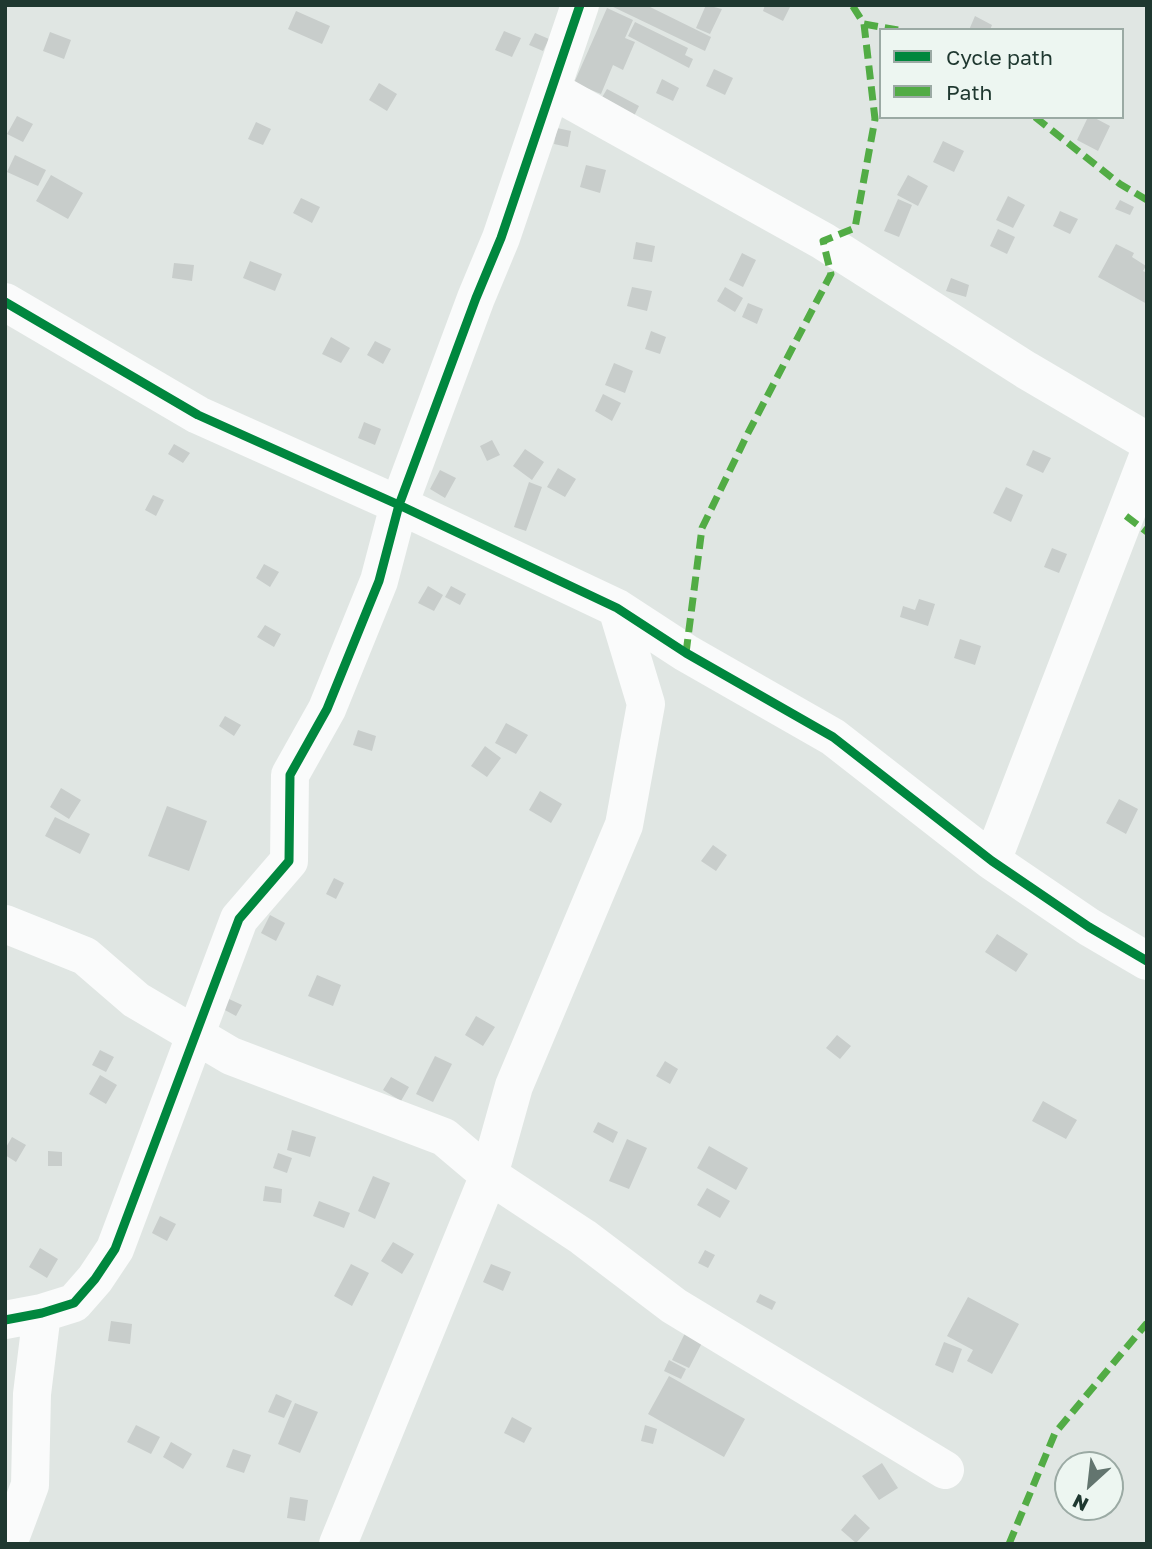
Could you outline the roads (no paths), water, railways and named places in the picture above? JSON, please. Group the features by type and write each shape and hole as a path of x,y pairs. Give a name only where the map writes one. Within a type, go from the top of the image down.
{"street":[{"path":"8,1544 30,1485 32,1394 23,1316 74,1303 95,1279 115,1249 239,919 289,862 290,775 327,709 379,581 399,505 501,238 580,5"},
{"path":"552,90 824,241 1026,370 1147,441"},
{"path":"5,302 198,415 399,505 617,608 686,653 833,737 992,861 1089,927 1147,961"},
{"path":"992,861 1147,459"},
{"path":"338,1544 489,1175 514,1086 624,825 646,704 617,608"},
{"path":"5,923 85,956 136,1000 231,1056 444,1137 489,1175 583,1237 674,1306 945,1470"}]}
